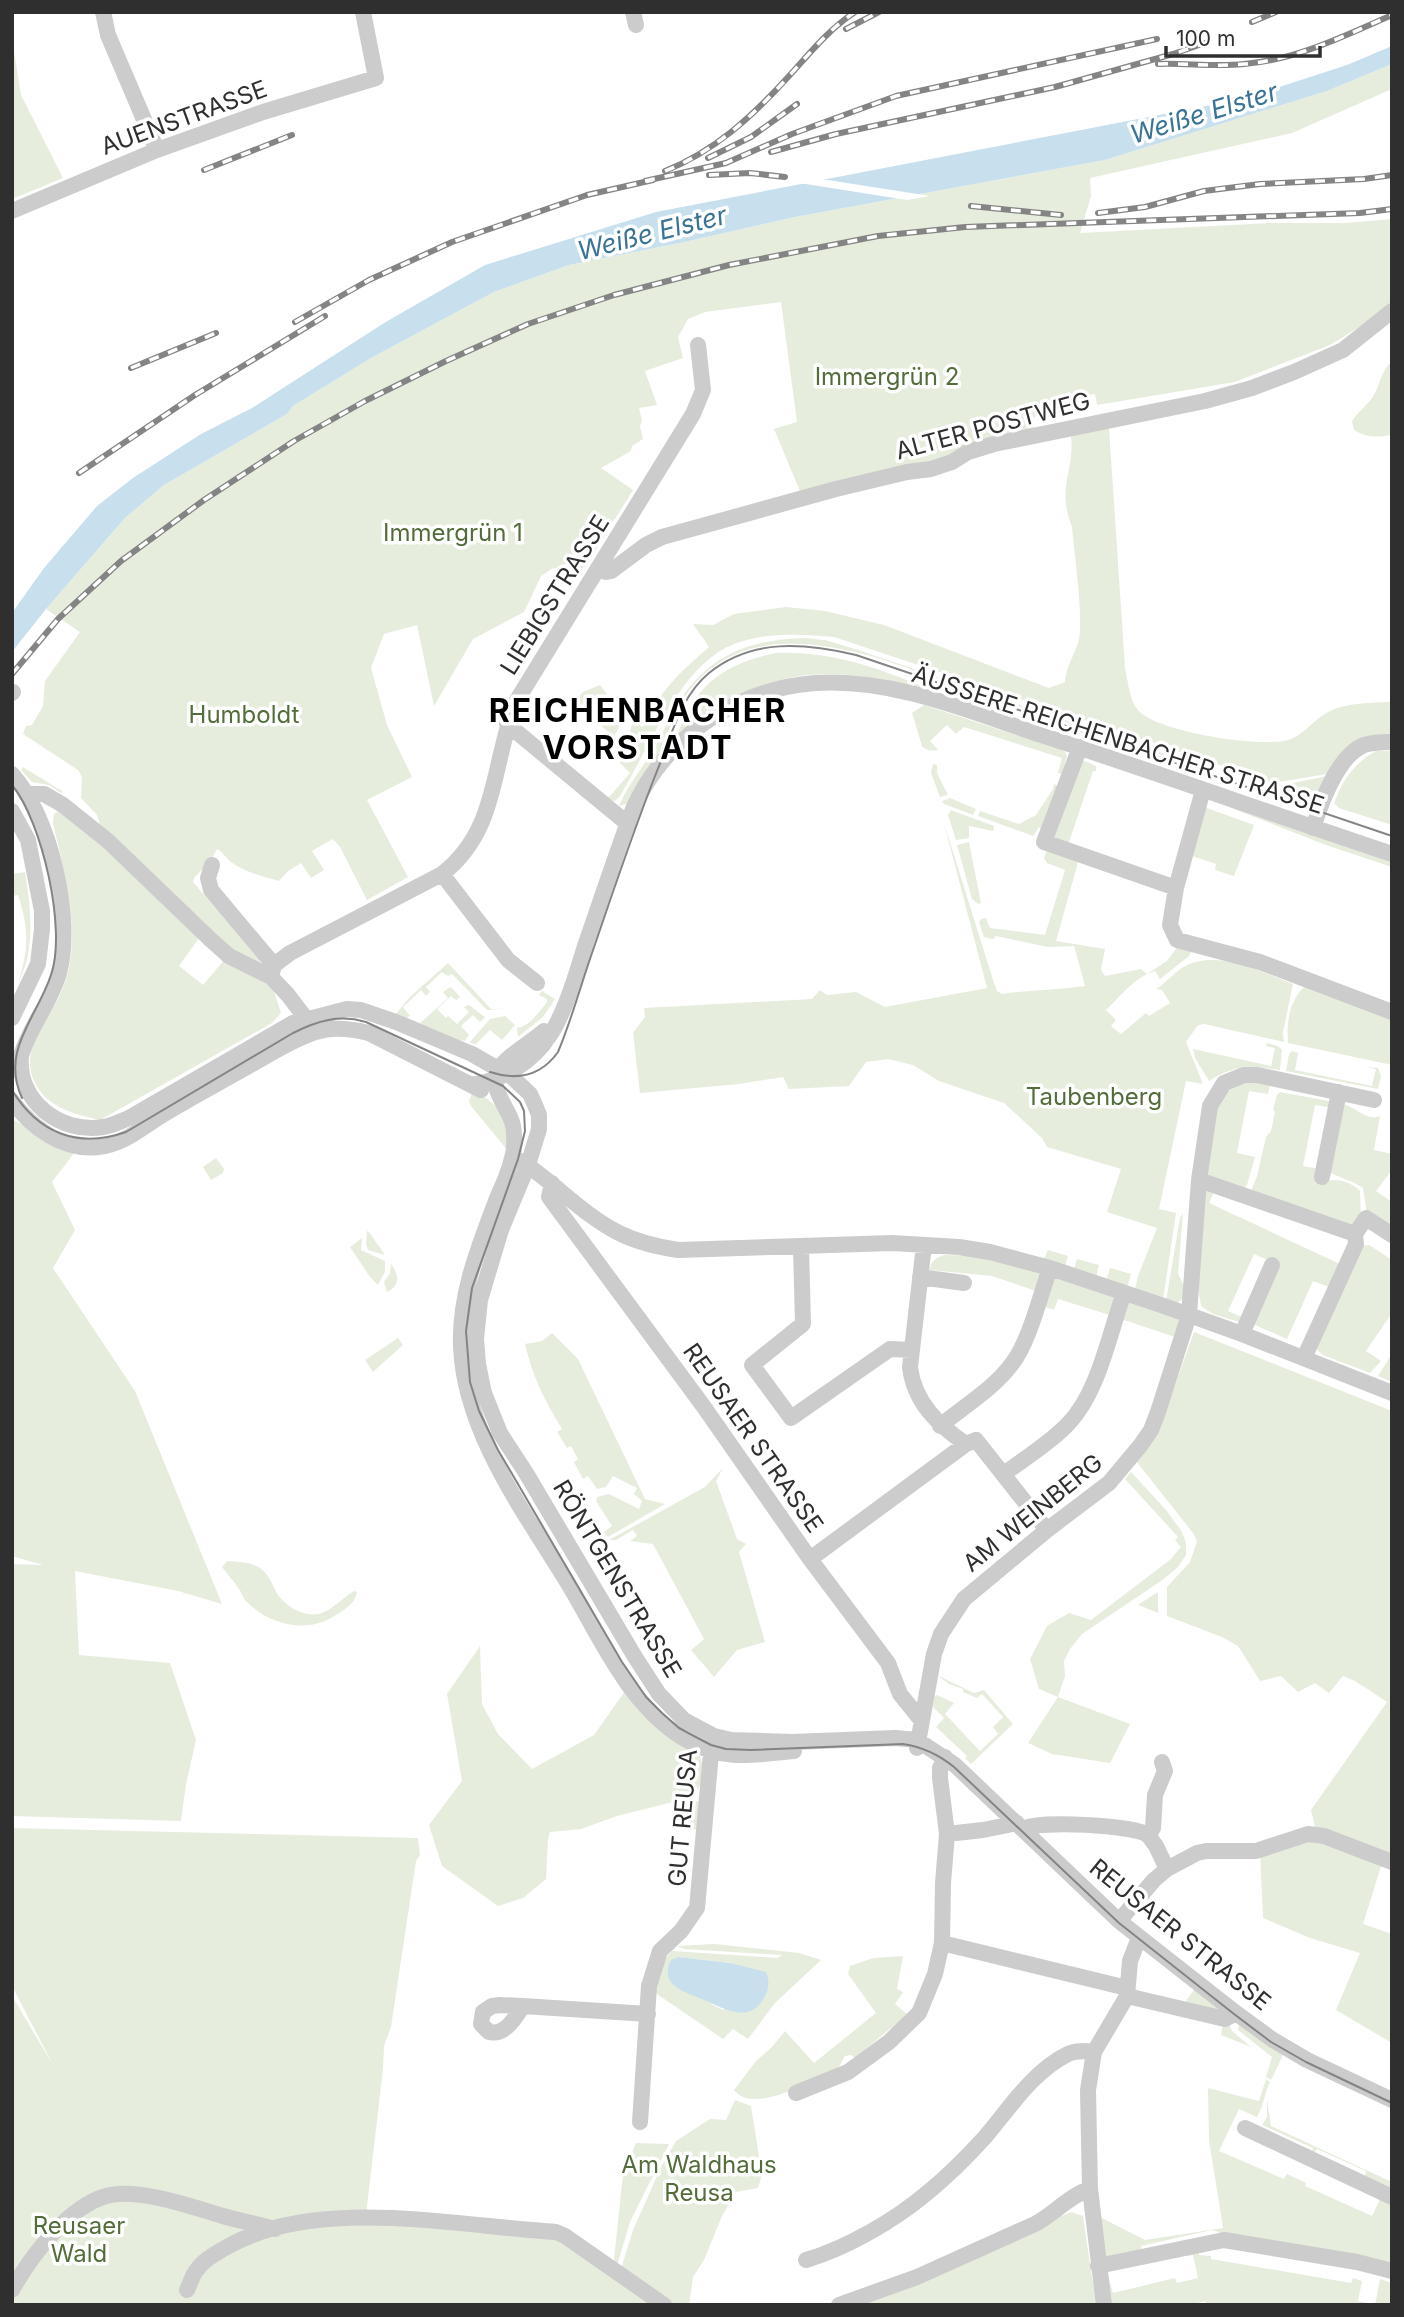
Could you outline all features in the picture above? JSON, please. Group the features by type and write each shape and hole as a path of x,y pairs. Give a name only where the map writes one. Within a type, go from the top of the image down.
{"street":[{"path":"103,12 108,35 157,150"},
{"name":"AUENSTRASSE","path":"12,211 157,150 263,112 376,78 363,12"},
{"name":"ALTER POSTWEG","path":"599,568 606,572 611,571 646,545 662,537 836,489 907,472 931,470 968,452 993,444 1205,401 1252,388 1343,350 1392,311"},
{"name":"LIEBIGSTRASSE","path":"270,972 290,953 442,874 456,863 478,834 495,785 507,724 517,700 693,414 703,390 698,345"},
{"name":"ÄUSSERE REICHENBACHER STRASSE","path":"471,1085 500,1074 522,1056 560,1013 628,824 645,785 667,756 685,738 729,707 786,687 837,683 885,688 935,700 1392,854"},
{"path":"507,724 628,824"},
{"path":"1313,828 1328,789 1353,752 1363,746 1392,742"},
{"path":"1080,747 1044,842 1176,888"},
{"path":"12,774 28,794 39,815 53,861 61,910 59,973 52,992 18,1047 25,1087 42,1110 56,1119 89,1128 101,1128 129,1118 293,1023 347,1009 361,1010 396,1022 472,1055 530,1094"},
{"path":"1203,790 1176,888 1170,925 1177,940 1260,962 1392,1012"},
{"path":"28,794 44,794 108,841 229,956 270,972"},
{"path":"12,811 28,840 40,898 43,929 38,964 12,1018"},
{"path":"212,865 208,878 211,890 316,1032"},
{"path":"442,874 508,960 537,983"},
{"path":"12,1101 31,1123 56,1140 82,1146 106,1146 128,1138 286,1045 316,1032 340,1029 369,1033 491,1095 503,1105"},
{"path":"472,1055 522,1056"},
{"name":"RÖNTGENSTRASSE","path":"522,1056 539,1123 528,1165 501,1230 480,1300 476,1339 484,1393 500,1433 645,1673 674,1710 712,1744"},
{"name":"RÖNTGENSTRASSE","path":"500,1074 503,1105 513,1124 513,1157 475,1258 462,1314 462,1364 474,1413 506,1480 615,1664 641,1702 675,1733 712,1744 895,1738 921,1745"},
{"name":"AM WEINBERG","path":"921,1745 920,1720 934,1654 941,1634 958,1609 974,1589 1109,1483 1140,1446 1158,1412 1189,1315 1199,1180 1210,1106 1218,1090 1230,1079 1257,1075 1374,1100"},
{"path":"1322,1177 1339,1092"},
{"path":"513,1157 552,1182 585,1210 620,1233 658,1247 678,1250 867,1244 959,1247 990,1252 1050,1268 1189,1315 1392,1393"},
{"path":"1199,1180 1355,1234"},
{"name":"REUSAER STRASSE","path":"552,1182 549,1197 732,1444 810,1559 888,1663 901,1694 920,1720"},
{"path":"1304,1358 1356,1244 1355,1234 1366,1218 1392,1235"},
{"path":"924,1245 910,1367 912,1379 916,1390 940,1426 966,1444"},
{"path":"801,1247 803,1324 751,1365 791,1418 890,1349 912,1350"},
{"path":"1242,1334 1272,1265"},
{"path":"940,1426 999,1378 1012,1364 1022,1347 1050,1268"},
{"path":"920,1277 964,1283"},
{"path":"1004,1474 1068,1424 1080,1408 1095,1380 1124,1293"},
{"path":"810,1559 966,1444 976,1440 1047,1530"},
{"name":"GUT REUSA","path":"640,2122 649,1986 660,1951 681,1931 697,1908 712,1744"},
{"name":"REUSAER STRASSE","path":"921,1745 945,1757 1119,1921 1236,2013 1307,2060 1392,2100"},
{"path":"796,2093 848,2072 889,2042 919,2013 935,1974 942,1943 948,1822 940,1768 945,1757"},
{"path":"1148,1835 1153,1828 1155,1796 1165,1771 1162,1762"},
{"path":"947,1834 1038,1824 1136,1830 1148,1835 1157,1846 1167,1868"},
{"path":"1119,1921 1167,1868 1206,1851 1256,1852 1308,1834 1324,1836 1392,1863"},
{"path":"1104,2305 1090,2189 1088,2090 1094,2052 1127,1992 1130,1961 1139,1938"},
{"path":"942,1943 1225,2019 1236,2013"},
{"path":"523,2006 648,2014"},
{"path":"806,2260 826,2254 908,2208 960,2163 1048,2067 1069,2053 1082,2050 1094,2052"},
{"path":"1245,2128 1392,2197"},
{"path":"839,2305 917,2277 1035,2224 1050,2216 1080,2192 1090,2189"},
{"path":"12,2290 22,2272 53,2233 74,2215 107,2195 127,2194 169,2201 276,2229"},
{"path":"187,2290 196,2270 206,2260 238,2241 276,2229 326,2219 365,2218 556,2232 664,2305"},
{"path":"1098,2266 1224,2240 1357,2262 1392,2271"}],"green space":[{"path":"14,51 21,95 63,178 12,199 12,53"},
{"path":"1392,64 1392,89 1292,133 1090,178 1091,196 1080,233 1392,219 1392,302 1364,324 1330,345 1235,382 1097,405 1095,394 1037,404 1038,415 1033,418 1035,432 995,436 954,456 802,496 774,429 797,422 781,302 705,312 688,319 678,337 683,358 645,371 657,405 639,408 643,439 632,446 631,451 601,468 633,490 585,567 572,570 553,568 541,576 524,612 473,639 434,706 417,625 384,634 371,668 387,725 412,777 367,800 408,877 367,900 340,847 333,839 312,851 324,870 311,878 301,863 279,881 260,876 235,865 217,849 211,860 194,878 193,882 258,957 261,964 238,955 100,825 97,815 81,798 82,777 78,770 23,734 26,726 32,725 43,706 45,681 80,632 46,609 125,518 164,485 287,414 293,406 371,358 494,292 569,265 795,217 1105,160 1327,91"},
{"path":"1392,362 1390,435 1367,435 1354,430 1352,421 1372,398 1385,369"},
{"path":"1109,428 1125,668 1130,695 1137,709 1164,725 1185,731 1233,740 1275,742 1294,738 1323,715 1343,706 1392,702 1391,738 1327,774 1273,783 834,637 771,636 734,644 715,654 698,670 668,710 620,796 615,801 605,799 630,773 620,763 633,722 643,727 671,683 709,647 693,624 713,625 734,614 786,607 825,611 884,625 1049,688 1065,682 1080,630 1079,591 1072,527 1066,501 1071,435"},
{"path":"783,639 825,640 858,650 1195,764 1194,766 878,658 821,646 793,644 766,646 741,652 717,664 696,682 678,708 649,773 629,803 619,806 655,747 677,704 702,673 731,653 747,647"},
{"path":"776,653 819,655 860,664 940,694 873,678 805,675 761,687 677,736 692,703 713,680 741,663"},
{"path":"600,685 624,716 614,737 574,702 583,692"},
{"path":"924,705 1065,752 1067,756 1062,774 1058,773 1062,758 964,727 956,734 947,725 930,741 938,750 926,749 922,746 912,713"},
{"path":"1376,751 1392,751 1392,825 1339,808 1334,803 1350,773"},
{"path":"1079,761 1096,766 1096,771 1093,771 1067,848 1058,844 1052,834"},
{"path":"933,764 937,765 937,773 948,795 940,797 931,773"},
{"path":"23,767 62,791 61,793 49,785 32,782 21,770"},
{"path":"1327,776 1317,799 1278,786"},
{"path":"1054,784 1058,786 1043,830 1039,827 1033,836 978,816 980,811 1019,824 1036,815"},
{"path":"950,798 976,809 973,815 942,801"},
{"path":"1214,801 1392,861 1392,867 1323,844"},
{"path":"1204,807 1254,825 1234,876 1215,870 1216,864 1186,854"},
{"path":"951,810 994,826 993,831 969,826 969,838 956,840 948,815"},
{"path":"58,811 91,830 199,938 179,966 203,985 225,959 273,988 281,1013 272,1023 100,1120 72,1113 48,1100 36,1085 31,1073 31,1050 66,980 72,945 71,910 53,824 54,814"},
{"name":"Taubenberg","path":"944,823 993,980 997,991 1002,994 1085,986 1074,946 1048,947 996,936 993,939 984,937 979,922 986,918 990,928 1045,935 1065,870 1047,863 1044,858 1047,850 1078,857 1056,941 1105,949 1101,970 1105,976 1141,969 1147,974 1106,1010 1116,1020 1111,1026 1121,1034 1146,1013 1149,1016 1170,1003 1162,990 1156,989 1183,967 1199,961 1240,964 1293,984 1283,1032 1284,1042 1204,1024 1198,1025 1186,1042 1203,1084 1186,1081 1159,1209 1176,1213 1163,1300 1135,1289 1157,1228 1107,1212 1121,1169 1047,1147 1042,1138 1004,1103 939,1081 913,1065 888,1059 866,1062 849,1086 789,1089 783,1077 640,1093 633,1033 645,1017 644,1008 812,999 820,990 827,995 856,992 885,1007 987,988"},
{"path":"969,842 981,903 978,904 972,899 957,845"},
{"path":"25,872 31,929 28,957 18,983 26,949 26,929 18,895 12,896 12,874"},
{"path":"1178,946 1192,950 1189,956 1160,979 1155,971 1147,974 1167,961"},
{"path":"448,963 492,1009 487,1010 452,974 448,976 442,972 426,987 430,992 426,996 421,990 403,1007 410,1016 406,1018 395,1015 410,997"},
{"path":"1308,984 1392,1016 1392,1065 1288,1043 1290,1010 1297,995"},
{"path":"450,987 460,997 456,1000 451,996 437,1009 446,1018 448,1016 457,1024 469,1012 464,1007 469,1005 485,1017 480,1022 473,1015 461,1026 469,1035 465,1041 412,1022 414,1020 419,1024 448,998 443,992"},
{"path":"542,991 555,999 543,1017 518,1037 517,1028 530,1022 547,1002 547,999 539,995"},
{"path":"505,1016 515,1025 502,1040 490,1030 476,1044 469,1043 490,1019"},
{"path":"1267,1043 1282,1050 1280,1070 1235,1069 1209,1081 1195,1058 1193,1049 1271,1066 1275,1048 1266,1046"},
{"path":"1292,1051 1298,1053 1295,1070 1372,1086 1376,1069 1366,1067 1378,1068 1381,1076 1378,1089 1286,1071"},
{"path":"1236,1080 1270,1084 1268,1094 1249,1091 1237,1153 1255,1157 1247,1185 1241,1191 1204,1177 1214,1108"},
{"path":"473,1090 491,1102 501,1114 508,1151 471,1106 469,1101"},
{"path":"1280,1092 1329,1101 1333,1108 1315,1105 1303,1166 1320,1169 1318,1184 1340,1180 1360,1191 1361,1219 1350,1228 1251,1191 1266,1137 1271,1131 1275,1112 1273,1109"},
{"path":"1342,1104 1370,1117 1380,1116 1374,1150 1392,1154 1392,1170 1376,1191 1392,1202 1392,1232 1367,1215 1363,1188 1327,1171"},
{"path":"12,1119 75,1152 52,1182 75,1230 53,1268 135,1391 222,1604 178,1591 75,1571 79,1655 170,1663 196,1740 181,1821 12,1816 12,1564 43,1565 12,1556"},
{"path":"216,1158 224,1169 223,1173 211,1180 203,1167"},
{"path":"1206,1186 1216,1187 1209,1203 1340,1264 1329,1287 1313,1281 1287,1339 1248,1322 1275,1263 1254,1254 1228,1311 1244,1318 1242,1323 1213,1314 1201,1306 1198,1287"},
{"path":"1183,1213 1178,1274 1184,1286 1183,1299 1175,1304 1166,1301"},
{"path":"367,1231 369,1232 385,1255 368,1250"},
{"path":"362,1238 361,1250 385,1261 385,1272 378,1285 350,1247"},
{"path":"1369,1245 1392,1260 1392,1313 1366,1351 1381,1361 1370,1373 1323,1355 1315,1345 1359,1246"},
{"path":"1048,1250 1068,1256 1065,1266 1044,1259"},
{"path":"945,1255 976,1256 1041,1272 1039,1292 992,1276 930,1270 934,1260"},
{"path":"1077,1259 1099,1265 1096,1277 1074,1269"},
{"path":"391,1264 396,1272 397,1283 387,1292 384,1282 390,1273"},
{"path":"1110,1268 1131,1274 1127,1288 1106,1281"},
{"path":"1055,1276 1114,1295 1117,1300 1113,1316 1058,1299 1054,1310 1040,1305"},
{"path":"1131,1302 1177,1318 1179,1321 1175,1337 1118,1318 1123,1305"},
{"path":"1194,1332 1392,1411 1392,1860 1315,1827 1311,1810 1387,1702 1343,1676 1329,1693 1315,1683 1298,1692 1281,1676 1260,1681 1238,1646 1167,1616 1167,1587 1190,1562 1197,1541 1136,1461 1170,1399"},
{"path":"552,1333 578,1359 645,1499 665,1504 608,1537 604,1532 612,1526 596,1501 597,1497 609,1494 639,1509 642,1501 634,1494 637,1488 613,1476 606,1487 597,1489 588,1476 583,1479 574,1462 578,1459 571,1446 567,1448 557,1432 562,1429 540,1388 525,1344 542,1341"},
{"path":"398,1338 403,1345 373,1372 365,1360"},
{"path":"1392,1354 1392,1382 1378,1376"},
{"path":"723,1468 716,1481 737,1539 746,1544 739,1552 765,1642 737,1650 714,1677 691,1650 704,1639 653,1544 630,1541 637,1536 633,1530 616,1540 609,1540 705,1487"},
{"path":"1131,1472 1182,1532 1186,1555 1178,1567 1164,1579 1082,1634 1064,1661 1065,1676 1058,1697 1039,1689 1030,1659 1047,1626 1069,1613 1091,1620 1171,1559 1181,1547 1175,1540 1178,1537 1125,1479"},
{"path":"227,1561 249,1563 260,1568 269,1577 282,1600 303,1613 322,1613 354,1591 357,1592 356,1597 344,1610 321,1623 299,1625 276,1621 246,1601 222,1567"},
{"path":"1158,1592 1158,1613 1138,1605"},
{"path":"480,1646 482,1704 498,1734 532,1769 594,1735 625,1691 699,1754 702,1781 698,1789 685,1799 617,1816 581,1829 550,1832 546,1879 523,1898 498,1906 442,1866 429,1825 462,1781 447,1694"},
{"path":"937,1675 974,1693 984,1690 1013,1724 971,1764 965,1758 967,1756 936,1727 944,1718 933,1707 934,1697 937,1695 954,1703 945,1714 980,1751 998,1734 993,1727 1003,1717 982,1694 977,1698"},
{"path":"1058,1697 1130,1724 1110,1763 1052,1754 1028,1743"},
{"path":"696,1801 700,1802 699,1830 681,1827 686,1809"},
{"name":"Reusaer Wald","path":"12,1828 418,1838 420,1855 416,1861 391,2027 384,2046 366,2215 275,2232 369,2222 556,2234 660,2305 12,2305 12,1996 53,2065 12,1986"},
{"path":"1305,1838 1382,1863 1363,1924 1392,1934 1392,2043 1336,2010 1360,1953 1310,1938 1263,1918 1260,1853"},
{"path":"714,1944 799,1953 821,1960 775,2003 748,2039 733,2029 723,2039 654,1992 658,1967 672,1951 778,1958 782,1955 685,1949 676,1946","holes":["679,1957 730,1963 724,2010 702,1995"]},
{"path":"903,1956 897,1989 903,1992 895,2004 907,2014 894,2029 891,2028 855,2058 851,2055 845,2056 835,2072 826,2078 783,2094 760,2099 741,2096 734,2090 756,2061 785,2031 814,2063 876,2013 848,1974 850,1966 873,1958"},
{"path":"1195,1988 1226,2013 1182,2007"},
{"path":"1228,2022 1232,2031 1251,2047 1221,2035 1223,2023"},
{"path":"1240,2022 1283,2055 1271,2080 1266,2077 1272,2057 1238,2030"},
{"path":"1266,2079 1270,2082 1257,2117 1239,2109 1219,2151 1284,2179 1287,2174 1306,2183 1305,2186 1372,2216 1381,2197 1392,2202 1392,2267 1343,2254 1244,2235 1241,2238 1221,2237 1219,2232 1212,2230 1141,2246 1142,2254 1106,2260 1100,2217 1145,2240 1223,2228 1209,2140 1208,2088 1259,2101"},
{"name":"Am Waldhaus Reusa","path":"735,2100 751,2106 762,2175 758,2188 736,2192 722,2216 704,2260 693,2277 689,2305 668,2305 620,2272 633,2230 661,2167 676,2141 710,2119 726,2120"},
{"path":"1267,2100 1271,2126 1392,2182 1392,2188 1365,2176 1366,2171 1317,2149 1313,2155 1313,2148 1262,2125 1267,2117"},
{"path":"636,2143 669,2144 630,2222 616,2269 613,2269 623,2174"},
{"path":"1071,2212 1083,2216 1092,2278 1099,2305 845,2305"},
{"path":"1199,2251 1199,2255 1211,2256 1211,2259 1351,2283 1353,2278 1362,2281 1358,2301 1375,2305 1207,2305 1205,2301 1190,2305 1109,2305 1107,2272 1113,2293 1175,2278 1177,2283 1198,2278 1193,2255 1185,2254"},
{"path":"1380,2279 1392,2283 1392,2305 1375,2305"}],"water":[{"name":"Weiße Elster","path":"1392,46 1392,64 1327,91 1105,160 795,217 569,265 494,292 371,358 293,406 287,414 164,485 125,518 12,652 12,613 44,568 97,506 133,478 201,434 252,408 384,323 485,265 656,212 1242,99 1347,65"},
{"path":"679,1957 730,1963 766,1972 766,1995 758,2006 743,2013 726,2010 687,1993 675,1986 668,1976 671,1960"}],"pier":[{"path":"815,178 930,196 907,200 793,182"}],"tram line":[{"path":"490,1072 510,1076 528,1074 544,1067 558,1052 632,836 684,704 699,682 709,673 743,654 761,649 798,646 856,655 1392,836"},
{"path":"12,785 23,802 42,849 54,905 56,931 51,975 18,1049 16,1081 22,1098"},
{"path":"12,1090 34,1117 61,1134 76,1138 108,1137 126,1132 293,1033 320,1022 337,1019 366,1022 503,1086 520,1102 524,1111 525,1131 518,1159 472,1288 466,1331 470,1382 479,1411 498,1450 622,1662 646,1697 679,1728 711,1745 726,1749 903,1744 936,1755 954,1767 1119,1923 1234,2014 1271,2042 1306,2062 1392,2103"}],"railway":[{"path":"665,171 717,143 732,131 761,105 828,34 855,12"},
{"path":"846,29 879,12"},
{"path":"1252,22 1276,12"},
{"path":"1158,64 1222,65 1263,62 1320,46 1392,15"},
{"path":"645,181 726,163 792,134 896,96 1157,39"},
{"path":"771,152 836,134 1055,87 1205,43"},
{"path":"708,158 751,137 797,104"},
{"path":"204,170 292,135"},
{"path":"709,175 750,173 785,177"},
{"path":"1098,213 1145,207 1204,191 1260,184 1392,175"},
{"path":"295,322 369,280 452,242 587,195 653,180"},
{"path":"971,206 1061,215"},
{"path":"12,674 58,619 121,561 204,500 294,441 365,401 446,361 528,324 614,295 729,265 878,236 965,227 1360,213 1392,209"},
{"path":"79,473 195,395 325,316"},
{"path":"131,368 216,333"}],"district":[{"name":"REICHENBACHER VORSTADT","path":"638,730"}],"park label":[{"name":"Immergrün 2","path":"887,377"},
{"name":"Immergrün 1","path":"453,533"},
{"name":"Humboldt","path":"244,715"}]}
